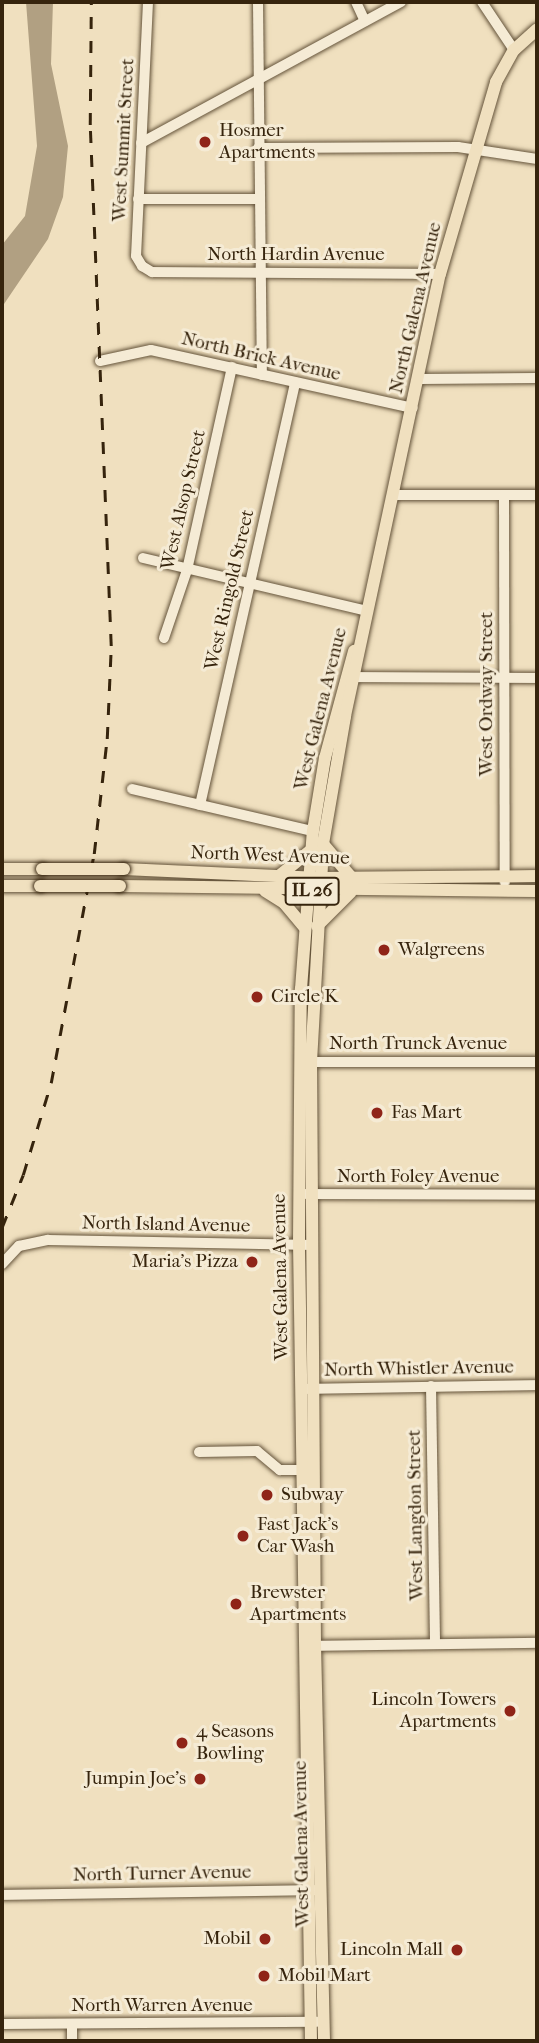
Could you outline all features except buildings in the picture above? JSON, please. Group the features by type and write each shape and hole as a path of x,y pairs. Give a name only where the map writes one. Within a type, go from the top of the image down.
{"main road":[{"name":"North Galena Avenue","path":"367,611 420,379 440,274 475,148 496,82 514,50 537,29"},
{"name":"West Galena Avenue","path":"316,882 311,850 313,831 367,611"},
{"name":"West Galena Avenue","path":"309,1646 305,1062 311,927 316,882 351,677"},
{"path":"323,845 352,878"},
{"path":"279,876 311,850"},
{"name":"North West Avenue","path":"2,869 124,869 279,876 316,882 351,892 537,891"},
{"name":"North West Avenue","path":"316,882 352,878 537,876"},
{"name":"West Galena Avenue","path":"311,927 306,891 316,882"},
{"name":"North West Avenue","path":"2,886 306,891"},
{"path":"262,889 284,903 311,927 351,892"},
{"name":"West Galena Avenue","path":"307,1389 302,1470 317,1890 317,2022 311,2041"},
{"name":"West Galena Avenue","path":"317,2022 324,2041"}],"street":[{"name":"West Summit Street","path":"148,2 136,256 152,272"},
{"path":"258,2 258,199 262,375"},
{"path":"356,2 365,21"},
{"path":"141,143 258,77 401,2"},
{"path":"482,2 514,50"},
{"path":"258,148 475,148 537,159"},
{"path":"138,199 258,199"},
{"name":"North Hardin Avenue","path":"152,272 440,274"},
{"name":"North Brick Avenue","path":"100,361 150,350 413,408"},
{"name":"West Alsop Street","path":"164,638 187,570 232,367"},
{"path":"420,379 537,378"},
{"name":"West Ringold Street","path":"201,805 295,383"},
{"path":"394,495 537,495"},
{"name":"West Ordway Street","path":"504,495 505,892"},
{"path":"143,558 367,611"},
{"path":"351,677 537,678"},
{"path":"132,789 313,831"},
{"name":"North Trunck Avenue","path":"305,1062 537,1062"},
{"name":"North Foley Avenue","path":"305,1194 537,1195"},
{"name":"North Island Avenue","path":"2,1264 19,1246 48,1240 306,1245"},
{"name":"North Whistler Avenue","path":"307,1389 537,1385"},
{"name":"West Langdon Street","path":"431,1386 435,1644"},
{"path":"200,1452 257,1451 280,1471 302,1470"},
{"path":"309,1646 537,1643"},
{"name":"North Turner Avenue","path":"2,1895 317,1890"},
{"name":"North Warren Avenue","path":"2,2024 317,2022"},
{"path":"72,2024 72,2041"}],"shaded area":[{"path":"26,2 53,2 51,64 68,146 63,197 48,239 2,307 2,245 25,216 37,146"}],"railway":[{"path":"2,1227 23,1175 51,1083 94,854 107,739 111,646 90,125 91,2"}],"place":[{"name":"Hosmer Apartments","path":"205,142"},
{"name":"Walgreens","path":"384,950"},
{"name":"Circle K","path":"257,997"},
{"name":"Fas Mart","path":"377,1113"},
{"name":"Maria's Pizza","path":"252,1262"},
{"name":"Subway","path":"267,1495"},
{"name":"Fast Jack's Car Wash","path":"243,1536"},
{"name":"Brewster Apartments","path":"236,1604"},
{"name":"Lincoln Towers Apartments","path":"510,1711"},
{"name":"4 Seasons Bowling","path":"182,1743"},
{"name":"Jumpin Joe's","path":"200,1779"},
{"name":"Mobil","path":"265,1939"},
{"name":"Lincoln Mall","path":"457,1950"},
{"name":"Mobil Mart","path":"264,1976"}]}
